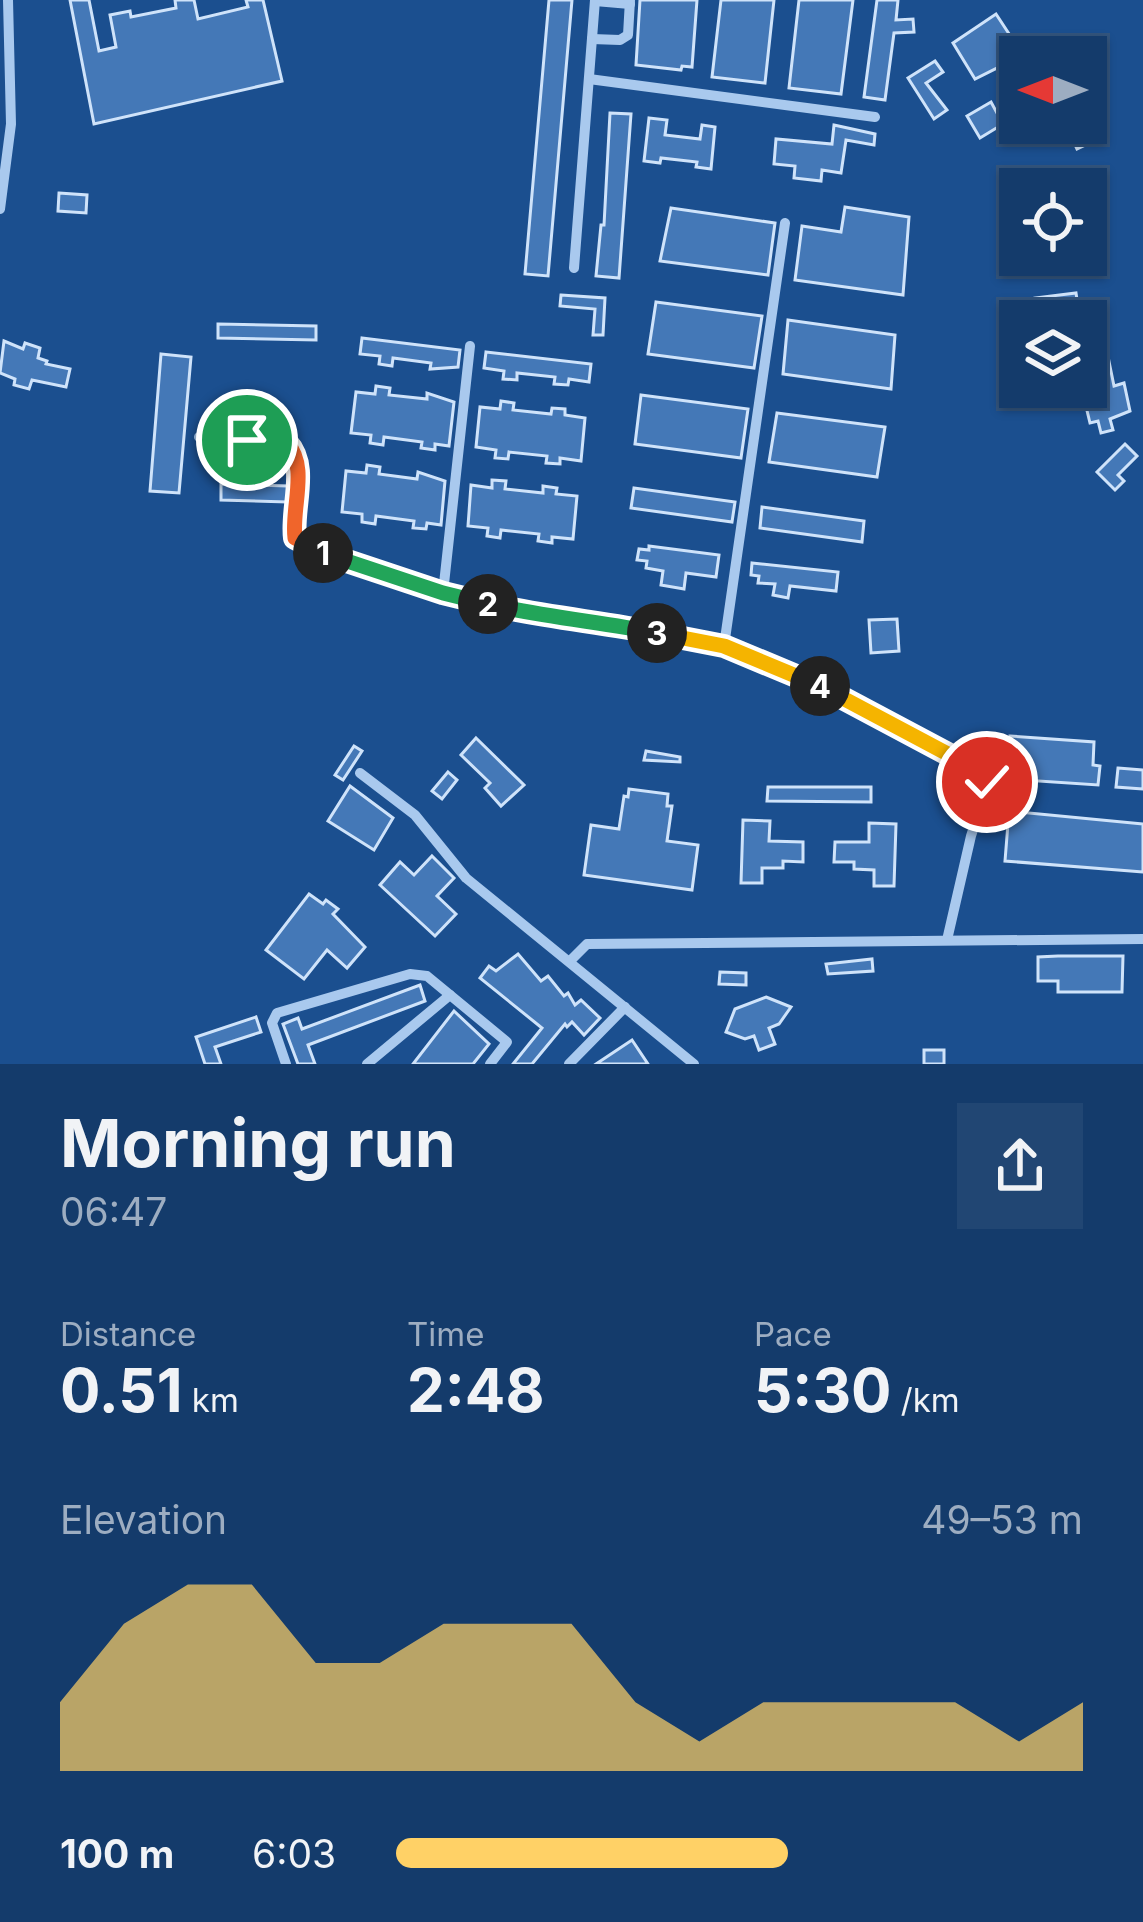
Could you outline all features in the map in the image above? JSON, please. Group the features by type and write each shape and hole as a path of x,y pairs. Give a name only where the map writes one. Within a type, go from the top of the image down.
{"street":[{"path":"0,209 11,124 8,0"},
{"path":"574,268 589,80 592,39 595,1 630,2 628,35 620,40 592,39"},
{"path":"589,80 875,117"},
{"path":"724,646 785,223"},
{"path":"443,593 470,346"},
{"path":"199,437 287,443 298,467 295,538 311,549 443,593 538,615 591,620 724,646 842,695 984,775 987,787 947,940"},
{"path":"360,773 415,814 466,878 694,1064"},
{"path":"571,960 587,944 1143,939"},
{"path":"286,1064 272,1023 277,1013 410,974 427,976 507,1042 490,1064"},
{"path":"367,1064 450,995"},
{"path":"569,1064 625,1007"}],"building":[{"path":"70,0 89,0 99,51 116,47 110,15 130,11 131,17 176,8 175,0 194,0 198,19 248,7 246,0 263,0 282,81 94,124"},
{"path":"549,0 572,0 548,276 525,274"},
{"path":"640,0 697,0 692,67 636,65"},
{"path":"721,0 774,0 765,83 712,77"},
{"path":"799,0 853,0 841,94 789,88"},
{"path":"877,0 898,0 896,20 913,19 914,32 894,33 885,100 864,97"},
{"path":"996,14 1010,36 999,36 999,67 975,79 953,43"},
{"path":"935,61 943,72 926,83 947,110 934,119 908,78"},
{"path":"991,102 999,126 980,138 967,116"},
{"path":"610,113 631,114 619,278 596,276 604,225"},
{"path":"649,118 667,120 665,135 700,139 702,125 715,127 711,169 696,167 697,162 644,161"},
{"path":"834,125 875,134 874,145 846,140 841,173 822,170 821,181 794,178 795,166 774,164 776,139 832,144"},
{"path":"59,193 87,195 86,213 58,211"},
{"path":"845,207 909,217 903,295 795,280 802,226 841,232"},
{"path":"671,208 775,223 768,275 660,261"},
{"path":"1076,293 1077,300 1035,300"},
{"path":"561,295 605,298 603,335 593,335 595,309 560,306"},
{"path":"656,302 762,316 754,368 648,354"},
{"path":"788,320 895,335 891,389 783,374"},
{"path":"218,324 316,326 316,340 218,338"},
{"path":"362,338 460,350 458,367 430,369 431,363 393,358 392,366 379,364 380,356 360,354"},
{"path":"4,341 23,349 25,343 40,348 38,358 46,364 70,369 66,387 32,380 29,389 14,385 15,379 0,373"},
{"path":"486,352 591,364 589,382 569,379 568,385 554,384 555,377 517,373 517,380 503,379 504,371 484,368"},
{"path":"1107,352 1114,386 1124,383 1130,411 1110,419 1113,430 1101,433 1098,421 1090,423 1086,408 1107,408"},
{"path":"161,354 191,357 179,493 150,491"},
{"path":"376,386 390,388 389,395 427,399 427,393 454,402 449,446 435,444 435,450 421,448 422,442 384,437 383,445 370,443 371,435 351,433 356,392 375,394"},
{"path":"641,395 748,409 741,458 635,444"},
{"path":"501,401 514,403 513,410 551,414 552,408 565,409 565,415 585,418 581,461 560,458 560,464 546,463 547,456 509,452 508,459 495,458 496,450 476,447 480,407 500,409"},
{"path":"777,413 885,427 877,477 769,462"},
{"path":"1125,444 1137,456 1118,475 1124,481 1115,490 1097,472"},
{"path":"367,465 380,467 379,474 417,479 418,472 445,481 441,525 413,528 414,521 376,516 375,524 362,522 362,514 342,512 346,471 366,473"},
{"path":"492,480 506,481 505,489 543,493 543,486 557,488 556,494 577,496 573,539 552,537 552,543 538,541 539,534 501,530 500,538 487,536 488,528 468,526 471,485 492,488"},
{"path":"221,484 288,486 287,502 221,500"},
{"path":"634,488 735,502 732,522 631,508"},
{"path":"762,507 864,521 862,542 760,528"},
{"path":"649,546 719,555 716,577 686,573 684,589 661,585 663,571 646,568 647,561 637,560 639,549 649,550"},
{"path":"752,563 838,572 836,591 790,586 788,598 773,595 775,584 758,583 759,576 751,575"},
{"path":"897,619 899,651 871,653 869,620"},
{"path":"1010,736 1094,742 1093,765 1100,766 1098,785 1009,779"},
{"path":"476,738 524,785 501,806 485,788 490,783 461,755"},
{"path":"354,746 362,751 343,780 335,775"},
{"path":"646,751 680,757 680,762 644,760"},
{"path":"1118,768 1143,770 1143,789 1116,787"},
{"path":"448,772 457,780 442,799 432,791"},
{"path":"350,786 393,818 374,850 328,821"},
{"path":"768,787 871,787 871,802 767,801"},
{"path":"629,789 668,794 667,806 672,806 667,841 698,845 692,890 584,875 591,825 619,829"},
{"path":"1009,811 1143,824 1143,872 1005,861"},
{"path":"743,820 770,821 769,841 803,842 803,862 783,861 783,868 762,868 762,883 741,883"},
{"path":"869,823 896,824 894,886 874,886 874,870 854,869 854,862 834,862 835,842 869,842"},
{"path":"432,856 454,878 437,896 456,914 435,936 380,885 400,862 414,875"},
{"path":"309,894 338,909 333,914 365,947 347,968 327,950 304,979 266,950"},
{"path":"518,954 541,981 548,976 575,1005 581,1000 600,1018 584,1035 572,1022 565,1024 532,1064 513,1064 542,1028 480,978 489,966 496,971"},
{"path":"1123,956 1122,992 1058,992 1058,981 1038,981 1038,957"},
{"path":"872,959 873,971 828,974 826,964"},
{"path":"720,972 746,973 746,985 719,984"},
{"path":"420,985 425,1001 308,1045 315,1064 298,1064 283,1024 298,1018 302,1029"},
{"path":"766,997 791,1007 779,1024 769,1028 775,1044 759,1050 754,1036 745,1039 726,1032 735,1009"},
{"path":"454,1011 489,1044 473,1064 413,1064"},
{"path":"256,1017 261,1032 215,1047 221,1064 205,1064 196,1037"},
{"path":"632,1040 648,1064 596,1064"},
{"path":"924,1050 944,1050 944,1064 924,1064"}],"route":[{"path":"247,440 287,443 295,452 295,538 311,549 443,593 538,615 591,620 724,646 842,695 978,770 987,782"}]}
